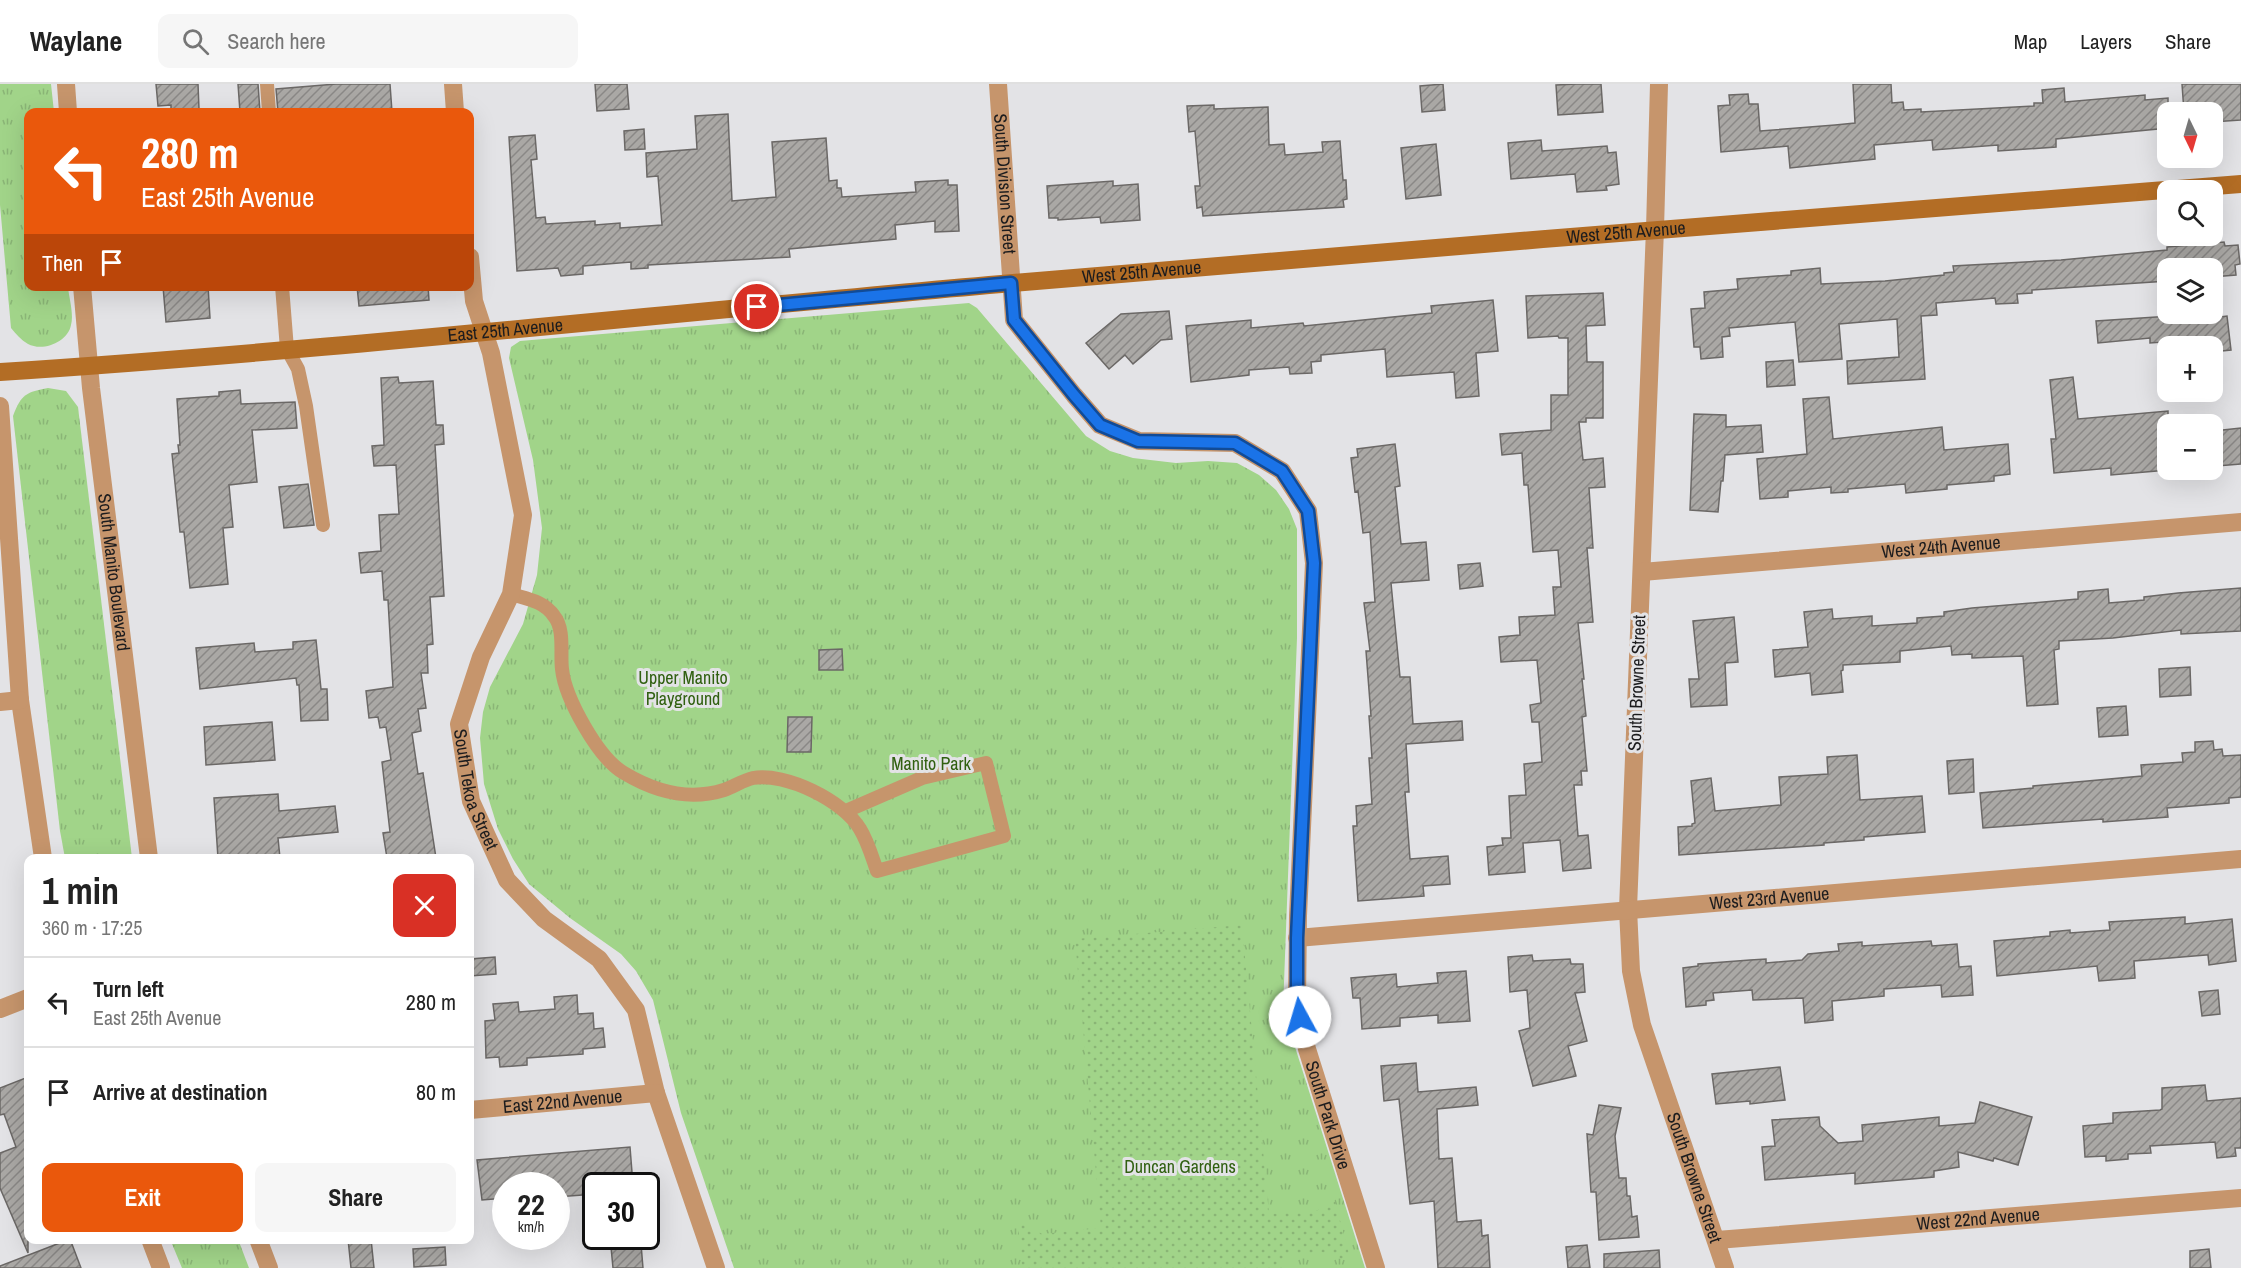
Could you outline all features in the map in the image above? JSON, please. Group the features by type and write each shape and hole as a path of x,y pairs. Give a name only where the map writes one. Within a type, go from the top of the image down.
{"street":[{"path":"66,84 68,108"},
{"path":"453,84 455,108"},
{"name":"South Division Street","path":"998,84 1011,283"},
{"name":"South Browne Street","path":"1659,84 1628,909 1631,972 1642,1025 1725,1268"},
{"name":"West 25th Avenue","path":"1011,283 1655,229 2241,184"},
{"name":"East 25th Avenue","path":"0,372 484,332 1011,283"},
{"name":"South Park Drive","path":"1011,283 1014,320 1100,425 1138,441 1235,443 1282,471 1308,511 1313,575 1297,938 1297,1001 1306,1050 1376,1268"},
{"name":"South Manito Boulevard","path":"82,291 88,366 149,854"},
{"name":"South Tekoa Street","path":"473,291 474,301 491,352 523,515 511,594 481,657 459,724 471,801 507,880 543,919 599,959 636,1010 656,1093 716,1268"},
{"path":"0,406 20,700 42,854"},
{"name":"West 24th Avenue","path":"1642,572 2241,522"},
{"path":"0,702 20,700"},
{"name":"West 23rd Avenue","path":"1297,938 2241,859"},
{"path":"0,1009 24,1000"},
{"name":"East 22nd Avenue","path":"474,1110 656,1093"},
{"name":"West 22nd Avenue","path":"1717,1240 2241,1198"},
{"path":"152,1244 161,1268"},
{"path":"260,1244 269,1268"}],"lane":[{"path":"267,84 269,108"},
{"path":"282,291 287,349 298,369 306,406 323,525"},
{"path":"511,594 540,602 556,617 560,634 562,670 568,698 595,743 622,772 664,792 690,796 716,793 751,778 774,777 792,782 846,811 859,827 877,871 1004,836 986,763 922,778 846,811"}],"green space":[{"path":"0,84 51,84 54,108 24,108 24,291 69,291 71,325 65,336 54,344 41,347 28,344 11,328 0,205"},
{"name":"Manito Park","path":"969,303 977,308 1086,436 1110,451 1133,458 1176,463 1208,461 1237,463 1259,475 1276,490 1289,509 1297,529 1297,638 1283,1009 1365,1268 734,1268 681,1113 653,1000 636,971 621,954 570,918 529,884 498,829 484,784 480,738 483,712 490,687 523,624 537,575 542,528 533,460 509,358 511,347 520,341"},
{"path":"48,388 66,391 78,407 132,854 64,854 13,416 22,399 35,391"},
{"name":"Duncan Gardens","path":"1242,925 1269,1214 1318,1210 1334,1198 1351,1261 1322,1252 1283,1255 1284,1268 1022,1268 1018,1224 1029,1226 1042,1234 1101,1228 1075,939"},
{"path":"172,1244 240,1244 249,1268 182,1268"}],"building":[{"path":"156,84 198,84 199,108 158,106"},
{"path":"238,84 258,84 260,108 240,108"},
{"path":"336,84 390,84 392,108 278,108 276,89"},
{"path":"595,84 627,84 629,109 597,111"},
{"path":"1443,84 1445,110 1422,112 1420,86"},
{"path":"1601,84 1603,112 1558,115 1556,85"},
{"path":"1853,84 1891,84 1892,103 1903,102 1904,110 1921,109 1921,112 2034,106 2034,103 2043,103 2042,90 2064,88 2065,102 2145,95 2145,100 2168,98 2168,102 2157,102 2157,129 2056,139 2056,147 1998,151 1998,145 1933,150 1932,140 1874,145 1875,159 1790,168 1788,146 1721,152 1718,106 1730,105 1729,95 1748,94 1749,104 1758,104 1760,131 1855,123"},
{"path":"2182,84 2241,84 2241,120 2223,121 2223,102 2183,102"},
{"path":"1214,105 1214,109 1268,107 1269,145 1284,144 1285,155 1323,152 1322,142 1340,141 1343,180 1346,180 1347,199 1343,200 1344,207 1203,216 1202,207 1197,208 1195,186 1200,186 1195,131 1189,132 1187,106"},
{"path":"728,114 732,201 776,197 772,142 826,138 829,181 837,180 837,188 841,188 842,197 916,192 915,182 948,180 948,185 957,185 959,231 935,232 935,221 895,225 896,239 789,249 790,257 648,265 648,268 631,269 631,262 583,266 583,274 561,276 558,268 517,271 509,137 535,135 537,159 531,160 536,218 545,217 546,224 595,221 595,225 620,223 620,228 662,225 658,176 647,177 646,153 697,149 695,116"},
{"path":"644,129 645,149 625,150 624,131"},
{"path":"1541,140 1542,151 1607,146 1608,153 1616,152 1619,184 1606,186 1607,190 1577,192 1575,174 1511,179 1508,143"},
{"path":"1436,144 1441,195 1406,199 1401,148"},
{"path":"1113,181 1113,186 1138,184 1140,220 1101,223 1100,217 1058,220 1058,218 1049,218 1047,186"},
{"path":"2223,242 2225,246 2238,245 2240,264 2235,265 2236,275 2223,276 2223,258 2157,258 2157,282 2032,290 2032,293 2017,294 2018,303 1996,304 1995,298 1936,303 1937,315 1921,316 1925,379 1848,384 1847,361 1899,357 1897,319 1839,324 1842,359 1799,362 1795,322 1729,328 1730,336 1722,337 1723,357 1701,359 1700,347 1694,347 1691,309 1705,308 1704,292 1738,289 1737,279 1791,275 1791,271 1820,268 1821,284 1885,281 1944,275 1944,273 1954,272 1953,266 2061,260 2167,250 2167,247 2178,246 2223,246"},
{"path":"163,291 208,291 210,318 166,322"},
{"path":"358,291 428,291 429,300 359,306"},
{"path":"1603,293 1605,325 1586,326 1587,362 1603,362 1603,418 1586,418 1586,422 1579,422 1583,460 1603,458 1605,487 1589,488 1593,548 1587,548 1593,622 1578,623 1584,679 1582,679 1586,716 1582,717 1587,771 1581,771 1582,785 1574,785 1578,836 1588,835 1591,868 1563,871 1560,840 1523,843 1525,872 1489,875 1487,847 1503,845 1502,838 1511,838 1509,796 1526,795 1524,764 1542,762 1539,722 1532,722 1530,705 1541,703 1537,660 1501,662 1499,637 1520,635 1519,617 1555,615 1553,587 1561,587 1558,550 1533,552 1528,485 1524,485 1522,453 1502,455 1500,434 1551,430 1551,395 1568,395 1568,338 1558,336 1528,338 1526,296"},
{"path":"1493,300 1498,351 1476,353 1479,396 1456,398 1454,372 1387,377 1385,349 1321,355 1321,361 1311,362 1312,373 1290,374 1289,367 1249,370 1249,375 1191,382 1186,326 1251,320 1251,328 1303,323 1304,326 1432,313 1431,306"},
{"path":"1169,311 1172,339 1161,340 1133,364 1125,355 1109,369 1086,343 1121,314"},
{"path":"2227,316 2231,350 2223,351 2223,336 2157,336 2157,342 2150,343 2150,338 2098,343 2096,321 2157,317 2157,324 2223,324 2223,317"},
{"path":"1793,360 1795,385 1767,387 1766,362"},
{"path":"398,377 399,383 433,381 436,425 443,425 444,444 435,445 444,596 430,597 433,644 427,645 428,673 421,673 426,708 418,709 421,731 412,733 418,774 423,773 435,854 386,854 383,833 390,832 382,762 391,760 386,727 380,728 378,717 369,718 366,691 393,687 388,600 384,600 382,571 361,573 359,553 381,551 379,515 399,514 396,465 374,466 372,446 384,445 381,378"},
{"path":"2073,377 2078,419 2168,411 2168,414 2157,414 2157,471 2111,475 2111,468 2054,473 2051,439 2056,439 2050,380"},
{"path":"240,390 241,404 295,402 297,428 252,430 257,482 229,485 233,527 223,528 228,584 190,588 184,532 180,532 172,454 179,453 178,445 180,445 177,399 219,396 219,392"},
{"path":"1829,397 1833,439 1942,427 1944,450 2008,444 2010,474 1994,476 1994,481 1947,485 1947,489 1906,493 1905,484 1848,489 1848,492 1831,493 1831,487 1788,491 1788,497 1760,499 1757,459 1807,454 1803,399"},
{"path":"1694,414 1726,415 1726,427 1761,425 1763,452 1725,455 1718,512 1690,510"},
{"path":"2241,428 2241,464 2223,466 2223,430"},
{"path":"1395,444 1400,486 1395,487 1401,544 1426,542 1429,580 1391,583 1400,677 1410,677 1413,724 1462,721 1463,740 1406,744 1409,792 1405,792 1410,859 1448,856 1450,884 1423,886 1424,896 1358,901 1353,826 1357,826 1356,806 1372,804 1369,758 1372,758 1369,716 1371,716 1366,651 1370,651 1364,603 1375,602 1370,532 1363,533 1351,458 1358,457 1357,449"},
{"path":"308,484 314,525 284,528 279,487"},
{"path":"1480,563 1483,586 1460,589 1458,565"},
{"path":"2241,588 2241,631 2181,634 2181,630 2113,638 2059,641 2059,649 2054,650 2058,704 2027,706 2023,656 1972,658 1972,654 1952,655 1951,646 1900,651 1900,662 1843,665 1841,671 1843,692 1812,695 1810,673 1775,677 1773,650 1808,647 1804,612 1832,609 1833,619 1872,616 1872,626 1917,623 1917,618 1944,616 1944,612 1972,608 2078,599 2078,592 2108,589 2109,603 2144,600 2144,597 2178,593"},
{"path":"1734,617 1738,662 1725,663 1727,705 1691,707 1689,679 1699,679 1693,621"},
{"path":"316,640 321,689 327,689 328,720 301,721 299,685 297,685 296,678 200,689 196,648 254,643 255,652 293,649 293,642"},
{"path":"842,649 843,670 819,670 819,650"},
{"path":"2190,667 2191,695 2160,697 2159,669"},
{"path":"2126,706 2128,735 2099,737 2097,708"},
{"path":"788,717 812,717 811,752 787,752"},
{"path":"272,722 275,760 206,765 204,727"},
{"path":"2213,741 2214,750 2222,749 2223,756 2241,755 2241,797 2229,798 2229,803 2167,808 2168,817 2103,822 2103,819 1983,828 1980,793 2142,776 2141,765 2183,762 2182,753 2195,752 2195,742"},
{"path":"1857,755 1860,800 1922,796 1925,832 1864,837 1864,840 1824,843 1824,845 1679,855 1678,827 1692,826 1695,823 1691,781 1711,778 1715,811 1781,805 1779,777 1828,774 1827,757"},
{"path":"1973,759 1974,792 1949,794 1947,761"},
{"path":"278,794 279,811 335,806 338,832 278,838 280,854 218,854 214,798"},
{"path":"2185,917 2185,924 2232,919 2236,961 2209,965 2208,955 2206,955 2134,961 2135,978 2099,981 2097,966 1997,976 1994,941 2050,936 2050,932 2070,930 2070,933 2110,930 2109,922"},
{"path":"1931,941 1932,946 1957,944 1959,967 1971,966 1973,995 1942,997 1941,985 1884,989 1884,996 1832,1001 1833,1020 1805,1023 1803,998 1753,1000 1752,990 1713,993 1714,1000 1706,1001 1706,1005 1686,1007 1683,968 1698,966 1698,964 1750,960 1766,959 1766,963 1802,960 1808,954 1839,951 1838,944 1862,942 1862,946"},
{"path":"1532,955 1533,961 1570,959 1571,964 1583,964 1585,992 1575,993 1587,1041 1568,1046 1576,1076 1533,1086 1519,1031 1530,1028 1527,990 1510,992 1508,957"},
{"path":"495,957 496,974 474,976 474,959"},
{"path":"1466,971 1470,1021 1438,1023 1438,1015 1400,1018 1400,1026 1362,1029 1360,998 1353,998 1351,978 1396,974 1397,987 1438,983 1437,973"},
{"path":"2218,990 2220,1014 2202,1016 2199,992"},
{"path":"577,995 578,1014 593,1013 594,1029 603,1028 605,1047 583,1049 583,1054 527,1058 527,1065 500,1067 499,1057 486,1058 485,1021 495,1020 493,1004 518,1002 519,1012 555,1009 554,997"},
{"path":"1416,1063 1418,1092 1476,1087 1478,1105 1437,1109 1439,1159 1452,1158 1457,1222 1481,1220 1482,1236 1488,1235 1490,1268 1438,1268 1434,1201 1410,1204 1399,1099 1384,1101 1381,1066"},
{"path":"1780,1067 1785,1100 1750,1104 1750,1101 1716,1104 1712,1074"},
{"path":"24,1079 24,1244 0,1188 0,1153 16,1147 4,1114 0,1115 0,1088"},
{"path":"2205,1085 2207,1101 2241,1098 2241,1148 2235,1148 2236,1156 2217,1158 2215,1142 2150,1146 2151,1153 2128,1154 2128,1159 2106,1161 2106,1156 2085,1157 2083,1126 2113,1123 2113,1113 2160,1110 2162,1109 2162,1088"},
{"path":"1980,1102 2032,1117 2018,1165 1958,1152 1959,1167 1934,1171 1934,1177 1855,1184 1855,1173 1765,1180 1762,1147 1775,1146 1772,1120 1819,1117 1820,1126 1838,1143 1863,1141 1862,1125 1939,1117 1939,1126 1975,1123"},
{"path":"1599,1105 1621,1108 1615,1136 1619,1178 1626,1178 1627,1196 1630,1196 1632,1217 1637,1216 1639,1237 1599,1240 1596,1192 1591,1192 1587,1134 1593,1135"},
{"path":"630,1147 632,1172 582,1172 582,1195 570,1196 570,1172 492,1172 492,1199 482,1200 477,1160"},
{"path":"57,1244 72,1244 81,1268 0,1268 0,1266"},
{"path":"349,1244 372,1244 374,1268 351,1268"},
{"path":"1587,1245 1590,1268 1568,1268 1566,1247"},
{"path":"445,1247 446,1265 414,1267 413,1249"},
{"path":"2209,1249 2211,1268 2190,1268 2190,1251"},
{"path":"611,1250 642,1250 643,1268 613,1268"},
{"path":"1659,1250 1660,1268 1604,1268 1604,1254"}],"route":[{"path":"757,307 1011,283 1014,320 1100,425 1138,441 1235,443 1282,471 1308,511 1314,563 1297,938 1297,1001 1300,1017"}],"park label":[{"name":"Upper Manito Playground","path":"683,688"}]}
